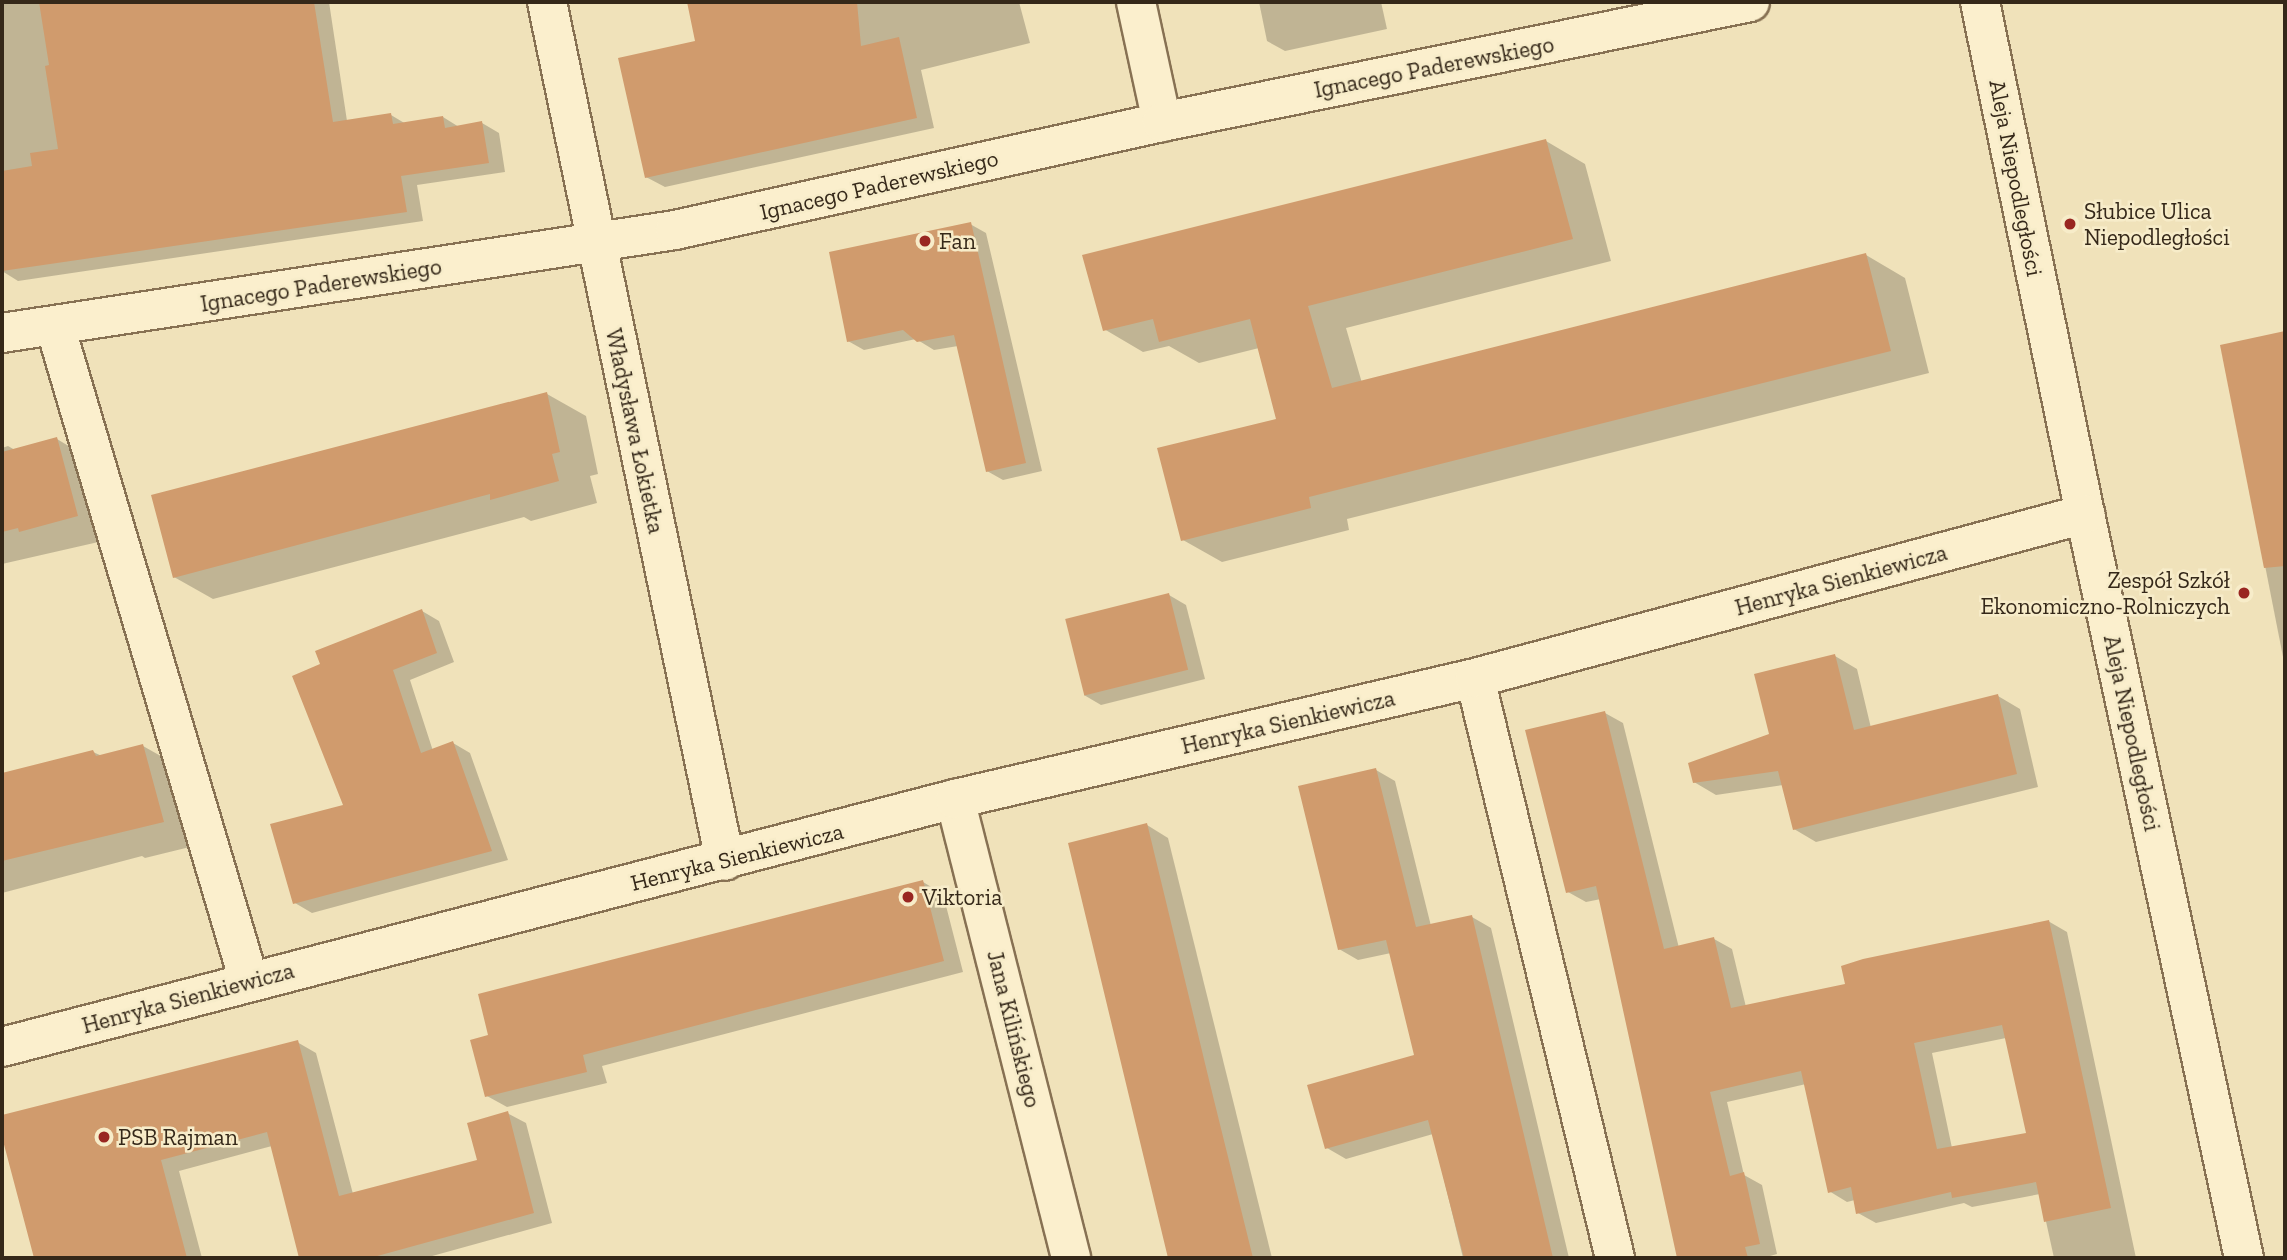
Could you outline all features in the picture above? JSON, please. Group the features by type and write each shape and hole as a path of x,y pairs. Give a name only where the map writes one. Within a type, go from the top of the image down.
{"street":[{"name":"Władysława Łokietka","path":"547,2 725,861"},
{"path":"1136,2 1162,122"},
{"name":"Ignacego Paderewskiego","path":"2,333 675,230 1162,122 1750,2"},
{"name":"Aleja Niepodległości","path":"1980,2 2085,514 2244,1258"},
{"path":"55,326 249,981"},
{"name":"Henryka Sienkiewicza","path":"2,1047 955,799 1475,678 2085,514"},
{"path":"1475,678 1615,1258"},
{"name":"Jana Kilińskiego","path":"955,799 1071,1258"}],"building":[{"path":"39,2 314,2 333,122 391,113 393,124 443,116 445,128 482,121 489,163 401,176 407,212 2,271 2,171 32,166 30,153 58,149 45,66 49,65"},
{"path":"687,2 857,2 861,46 899,37 917,118 645,178 618,58 695,41"},
{"path":"1546,139 1573,239 1308,306 1332,388 1866,253 1891,351 1309,497 1311,508 1181,541 1157,448 1276,419 1250,319 1159,342 1153,319 1103,331 1082,255"},
{"path":"971,222 1026,463 986,472 954,335 917,342 903,330 847,342 829,252"},
{"path":"2285,331 2285,566 2264,568 2220,345"},
{"path":"547,392 560,452 552,454 559,481 490,500 490,494 173,578 151,495"},
{"path":"57,437 78,516 19,532 18,528 2,532 2,452"},
{"path":"1169,593 1188,670 1084,696 1065,619"},
{"path":"422,609 437,653 393,670 421,753 453,741 492,851 293,904 270,824 343,805 292,676 320,664 315,651"},
{"path":"1835,654 1854,730 1998,694 2017,774 1793,830 1778,771 1693,783 1688,763 1769,734 1754,674"},
{"path":"1605,711 1664,949 1714,937 1731,1008 1845,984 1841,966 1863,959 2049,920 2111,1208 2044,1222 2036,1182 1952,1198 1951,1192 1856,1214 1851,1187 1828,1193 1801,1071 1710,1092 1730,1176 1744,1172 1760,1244 1745,1247 1748,1258 1677,1258 1596,886 1566,893 1525,730","holes":["2002,1025 2026,1133 1937,1149 1914,1043"]},
{"path":"143,744 164,822 2,861 2,773 93,750 96,756"},
{"path":"1376,768 1416,927 1472,915 1553,1258 1464,1258 1428,1120 1325,1149 1307,1085 1414,1055 1386,940 1338,950 1298,786"},
{"path":"1147,823 1253,1258 1168,1258 1068,843"},
{"path":"923,880 944,961 583,1055 587,1072 485,1097 470,1040 488,1035 478,994"},
{"path":"298,1040 339,1196 477,1160 467,1123 508,1111 534,1213 370,1258 299,1258 267,1132 161,1160 187,1258 34,1258 2,1137 2,1115"}],"place":[{"name":"Słubice Ulica Niepodległości","path":"2070,224"},
{"name":"Fan","path":"925,241"},
{"name":"Zespół Szkół Ekonomiczno-Rolniczych","path":"2244,593"},
{"name":"Viktoria","path":"908,897"},
{"name":"PSB Rajman","path":"104,1137"}]}
